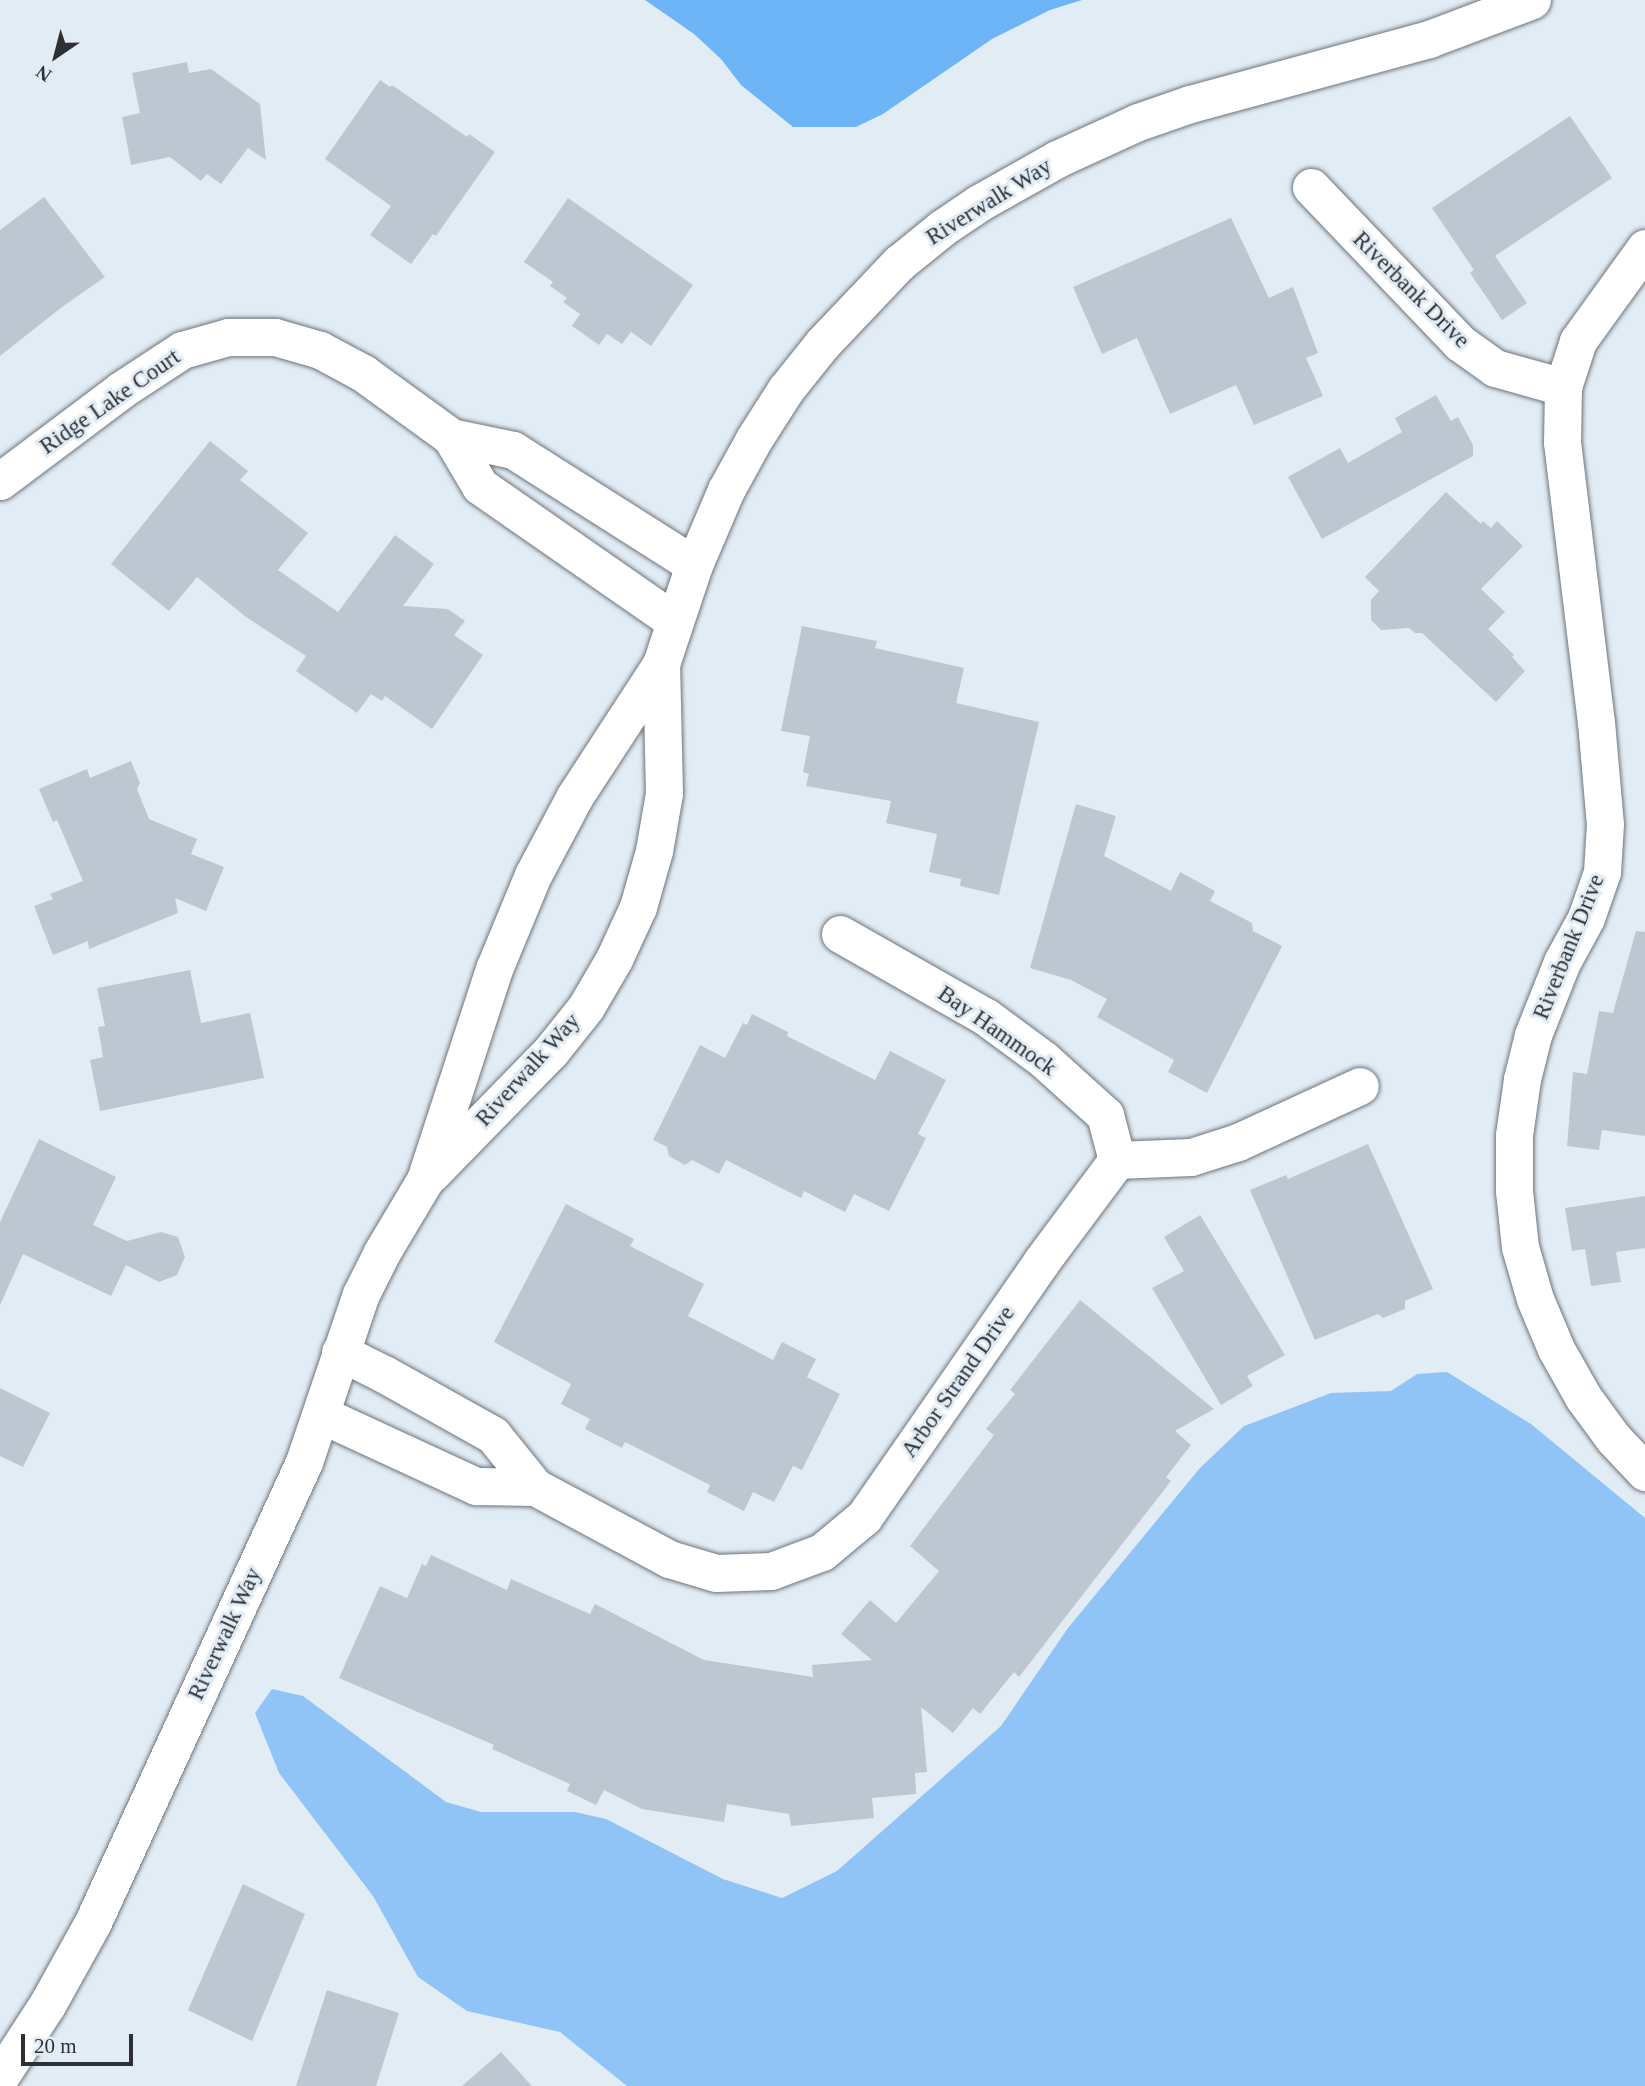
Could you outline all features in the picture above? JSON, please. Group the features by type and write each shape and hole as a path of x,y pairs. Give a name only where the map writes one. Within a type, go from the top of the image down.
{"street":[{"name":"Riverwalk Way","path":"0,2077 47,2005 93,1922 304,1462 361,1294 382,1252 425,1180 494,969 533,875 575,796 661,664 694,565 726,490 754,439 786,390 859,302 942,228 1057,159 1138,122 1190,104 1429,39 1532,0"},
{"name":"Riverbank Drive","path":"1311,187 1460,343 1495,368 1563,387"},
{"name":"Riverbank Drive","path":"1645,248 1578,341 1563,387 1562,442 1596,722 1605,824 1602,872 1586,918 1562,962 1533,1035 1522,1079 1514,1135 1514,1191 1520,1247 1535,1299 1556,1349 1598,1418 1645,1472"},
{"name":"Ridge Lake Court","path":"0,481 121,390 182,350 228,337 275,337 320,350 363,373 451,437 480,486 674,621"},
{"name":"Ridge Lake Court","path":"451,437 513,450 694,565"},
{"name":"Riverwalk Way","path":"425,1180 551,1051 586,1007 614,959 638,907 648,873 664,793 661,664"},
{"name":"Bay Hammock","path":"840,934 986,1017 1043,1059 1104,1115 1117,1160"},
{"path":"1117,1160 1191,1157 1238,1142 1360,1086"},
{"name":"Arbor Strand Drive","path":"340,1352 492,1435 535,1487 669,1559 716,1573 771,1571 822,1552 864,1517 1041,1262 1117,1160"},
{"name":"Arbor Strand Drive","path":"322,1415 476,1486 535,1487"}],"shaded area":[{"path":"645,0 1082,0 1050,10 992,39 883,114 856,127 793,127 741,85 721,59 694,34"},
{"path":"1447,1372 1531,1424 1645,1518 1645,2086 627,2086 560,2032 467,2011 418,1977 373,1896 279,1773 255,1713 272,1689 303,1696 446,1802 481,1812 575,1812 606,1819 723,1879 782,1898 837,1871 1001,1726 1068,1628 1200,1468 1244,1426 1331,1393 1391,1391 1417,1374"}],"building":[{"path":"187,62 189,73 211,69 260,104 266,160 248,148 221,184 207,174 201,181 170,157 131,165 122,117 140,113 132,73"},
{"path":"380,80 390,87 392,85 467,137 469,134 495,152 436,236 433,234 411,264 370,235 391,206 325,159"},
{"path":"1570,116 1612,178 1495,256 1527,303 1502,320 1470,273 1474,270 1432,208"},
{"path":"44,197 105,277 0,356 0,230"},
{"path":"568,198 693,285 651,346 631,332 622,344 607,334 599,345 572,326 580,314 563,302 567,298 550,286 553,282 524,262"},
{"path":"1231,218 1269,298 1293,287 1318,353 1306,358 1323,396 1254,425 1236,385 1170,414 1137,338 1102,354 1073,287"},
{"path":"1436,395 1451,421 1458,417 1473,445 1473,456 1322,539 1288,477 1340,448 1348,463 1402,432 1395,418"},
{"path":"210,441 248,471 240,480 308,533 278,570 338,612 395,535 434,564 403,606 448,609 465,621 454,635 483,655 432,729 385,696 382,701 371,694 357,713 296,671 306,656 246,617 197,577 169,611 111,564"},
{"path":"1446,492 1481,524 1483,521 1491,528 1497,521 1523,546 1481,589 1505,612 1488,629 1514,655 1512,657 1525,671 1496,702 1422,633 1415,633 1409,628 1381,630 1371,620 1371,600 1379,591 1365,577"},
{"path":"802,626 877,641 875,648 964,668 956,703 1039,722 999,895 960,886 961,879 929,872 937,834 886,823 891,801 806,786 809,774 803,772 810,736 781,731"},
{"path":"131,761 140,783 137,789 149,819 197,839 191,854 224,867 206,911 175,898 178,913 89,949 88,941 53,955 34,906 53,899 50,894 83,881 57,820 53,822 39,789 87,769 90,778"},
{"path":"1076,804 1116,816 1104,856 1171,891 1180,872 1215,891 1210,901 1252,923 1253,931 1282,946 1207,1093 1168,1072 1174,1060 1097,1017 1107,999 1071,980 1030,968"},
{"path":"1636,931 1645,932 1645,1136 1602,1130 1599,1150 1567,1146 1573,1072 1587,1074 1599,1011 1613,1013"},
{"path":"190,970 201,1023 250,1013 264,1078 100,1111 90,1060 103,1057 98,1027 105,1026 97,988"},
{"path":"752,1014 788,1032 787,1036 875,1080 890,1051 946,1080 918,1134 926,1138 889,1211 854,1194 845,1212 804,1191 801,1198 726,1160 719,1174 692,1160 685,1165 669,1156 667,1147 653,1140 700,1045 725,1058 743,1023 747,1025"},
{"path":"39,1139 116,1177 93,1225 127,1241 161,1232 178,1237 185,1257 177,1275 159,1282 126,1265 111,1296 23,1254 0,1305 0,1222"},
{"path":"1368,1144 1433,1289 1405,1301 1405,1309 1383,1318 1378,1314 1315,1340 1250,1190 1286,1175 1288,1179"},
{"path":"1645,1196 1645,1248 1616,1252 1621,1282 1591,1286 1585,1249 1572,1251 1565,1208"},
{"path":"566,1204 634,1239 630,1246 704,1284 688,1316 773,1360 782,1342 816,1359 807,1377 840,1394 802,1470 793,1466 774,1502 753,1492 744,1511 707,1492 710,1485 625,1442 622,1448 585,1429 590,1419 561,1404 571,1384 494,1342"},
{"path":"1200,1215 1285,1355 1247,1376 1253,1386 1221,1405 1152,1288 1184,1271 1164,1237"},
{"path":"1080,1300 1214,1409 1175,1431 1191,1445 1166,1477 1171,1481 1019,1677 1014,1672 980,1714 973,1708 953,1733 921,1707 927,1772 915,1773 916,1794 872,1798 874,1818 791,1826 789,1814 727,1804 724,1822 642,1809 604,1790 596,1805 567,1791 570,1784 492,1749 494,1745 339,1678 380,1586 407,1598 422,1564 426,1566 431,1555 507,1590 511,1579 590,1614 595,1604 704,1660 813,1677 812,1665 872,1660 841,1634 870,1600 896,1623 939,1571 910,1546 994,1435 986,1429 1015,1394 1010,1390"},
{"path":"0,1388 50,1413 23,1467 0,1456"},
{"path":"243,1884 305,1914 252,2041 188,2010"},
{"path":"327,1990 399,2013 376,2086 296,2086"},
{"path":"501,2052 532,2086 462,2086"}]}
